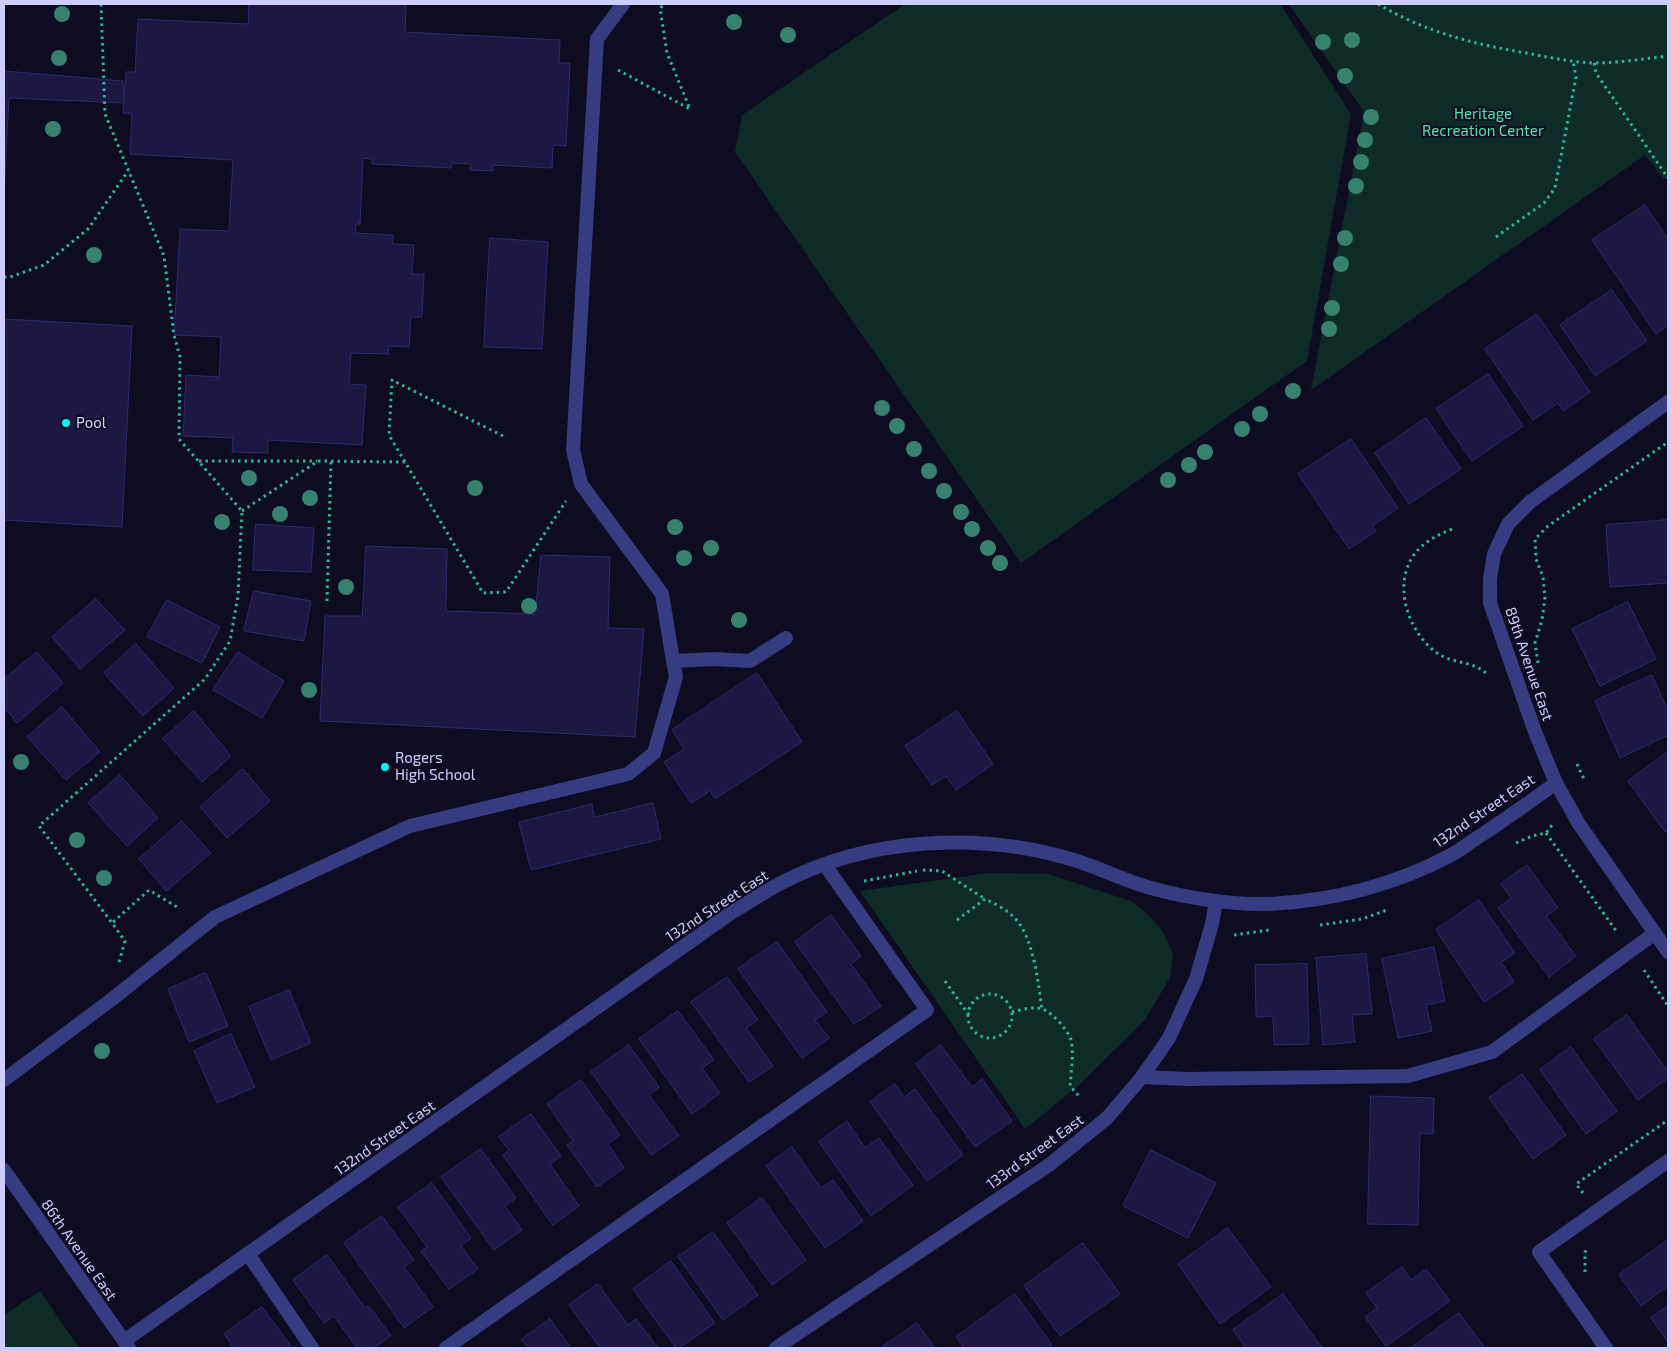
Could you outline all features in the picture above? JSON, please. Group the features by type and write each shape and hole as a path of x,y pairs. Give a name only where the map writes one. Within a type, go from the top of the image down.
{"street":[{"path":"4,1080 111,1000 215,917 410,826 628,774 654,753 676,677 662,594 581,484 573,450 597,39 623,4"},
{"name":"89th Avenue East","path":"1668,402 1530,502 1508,524 1494,554 1490,579 1490,603 1535,732 1556,783 1579,824 1668,952"},
{"path":"674,660 714,658 750,661 786,638"},
{"name":"132nd Street East","path":"127,1345 248,1254 731,913 781,883 825,865 901,846 966,842 1031,850 1076,861 1151,888 1216,901 1267,904 1318,899 1364,889 1413,873 1452,855 1556,783"},
{"path":"446,1348 927,1010 825,865"},
{"name":"133rd Street East","path":"776,1348 1049,1165 1107,1118 1142,1078 1169,1038 1196,979 1212,924 1216,901"},
{"path":"1142,1078 1360,1077 1408,1076 1417,1074 1492,1052 1655,933"},
{"path":"1606,1348 1539,1252 1668,1161"},
{"name":"86th Avenue East","path":"4,1170 127,1345"},
{"path":"248,1254 312,1348"}],"path":[{"path":"101,4 105,114 164,256 174,335 180,357 179,439 242,511 238,596 230,641 206,679 39,826 125,941 119,963"},
{"path":"596,58 690,109 667,53 660,8 665,4"},
{"path":"1378,4 1418,24 1455,38 1490,47 1573,62 1594,63 1668,56"},
{"path":"1496,237 1544,203 1555,188 1576,77 1573,62"},
{"path":"1594,63 1596,72 1668,178"},
{"path":"4,277 10,277 44,265 88,229 128,170"},
{"path":"503,436 392,380 389,435 483,593 506,592 570,495 581,484"},
{"path":"1540,672 1535,643 1542,620 1545,597 1543,577 1536,558 1535,539 1548,526 1668,442"},
{"path":"198,461 331,460 406,462"},
{"path":"327,601 331,460"},
{"path":"242,511 318,461"},
{"path":"1452,529 1431,538 1416,553 1406,573 1404,595 1409,616 1423,641 1441,655 1481,667 1494,681"},
{"path":"1509,848 1532,836 1546,833 1581,790 1588,786 1576,762"},
{"path":"1546,833 1591,894"},
{"path":"860,881 923,870 942,871 1004,909 1021,925 1036,968 1042,1009"},
{"path":"112,923 149,890 177,906"},
{"path":"957,920 985,898"},
{"path":"1318,926 1362,919 1392,908"},
{"path":"1232,942 1234,934 1272,930"},
{"path":"945,981 969,1014"},
{"path":"986,995 999,996 1009,1006 1012,1012 1012,1020 1005,1033 992,1038 984,1037 977,1034 969,1022 969,1014 974,1002 986,995"},
{"path":"1012,1012 1026,1008 1042,1009 1064,1026 1071,1039 1070,1086 1079,1096"},
{"path":"1596,1211 1576,1184 1668,1120"},
{"path":"1587,1276 1584,1270 1585,1252 1590,1247"}],"green space":[{"path":"905,4 1280,4 1351,114 1307,361 1021,563 735,152 742,115"},
{"name":"Heritage Recreation Center","path":"1289,4 1668,4 1668,177 1664,179 1645,155 1311,390 1364,112"},
{"path":"989,873 1048,874 1131,901 1150,916 1163,932 1173,954 1170,978 1144,1021 1078,1086 1025,1129 860,891"},
{"path":"40,1291 79,1348 4,1348 4,1315"}],"building":[{"path":"249,4 406,4 405,32 560,40 559,63 570,63 566,146 553,145 552,168 493,165 493,171 470,170 470,164 452,163 451,168 372,164 372,159 363,158 360,224 356,224 355,233 393,235 393,244 414,245 412,274 424,274 422,317 411,317 409,347 389,346 388,354 351,353 349,384 366,385 362,445 268,440 268,453 232,452 233,438 183,436 186,375 219,377 221,337 174,335 180,229 229,231 233,160 130,154 132,114 123,113 126,72 135,72 138,19 248,24"},
{"path":"4,71 123,81 124,103 9,98 4,193"},
{"path":"1645,205 1668,239 1668,325 1656,334 1592,240"},
{"path":"490,238 548,242 542,349 484,347"},
{"path":"1612,290 1647,341 1595,376 1560,325"},
{"path":"1537,314 1590,392 1563,411 1558,403 1533,420 1485,349"},
{"name":"Pool","path":"4,319 132,326 122,527 4,520"},
{"path":"1488,374 1523,426 1472,461 1436,409"},
{"path":"1426,418 1461,469 1409,504 1375,453"},
{"path":"1351,439 1398,508 1372,526 1376,531 1349,549 1298,474"},
{"path":"1668,520 1668,583 1610,587 1606,525"},
{"path":"256,524 314,528 311,572 253,570"},
{"path":"366,546 447,549 446,611 535,614 541,555 610,557 608,628 644,629 635,737 320,721 325,616 362,616"},
{"path":"254,591 311,601 304,641 244,631"},
{"path":"96,599 125,630 80,669 52,637"},
{"path":"167,600 220,627 202,663 147,637"},
{"path":"1628,602 1656,659 1600,686 1572,629"},
{"path":"136,644 174,688 143,716 104,673"},
{"path":"37,652 63,683 17,723 4,707 4,679"},
{"path":"238,652 284,681 262,718 213,690"},
{"path":"757,673 802,742 715,799 710,791 691,803 664,762 684,749 672,730"},
{"path":"1652,675 1668,711 1668,735 1620,758 1595,701"},
{"path":"62,707 100,752 66,780 27,737"},
{"path":"194,711 231,756 202,782 163,739"},
{"path":"957,711 993,764 956,790 946,776 932,785 905,746"},
{"path":"1668,752 1668,829 1665,832 1628,781"},
{"path":"243,769 270,801 227,838 200,807"},
{"path":"120,775 158,818 127,846 88,803"},
{"path":"653,803 661,839 531,870 519,822 592,804 594,817"},
{"path":"182,821 211,853 166,891 139,859"},
{"path":"1527,865 1558,908 1546,916 1576,956 1549,977 1498,908 1511,898 1501,884"},
{"path":"1479,900 1515,953 1501,962 1514,982 1484,1002 1436,930"},
{"path":"831,915 861,956 851,964 881,1006 854,1024 795,942"},
{"path":"777,942 827,1012 815,1020 829,1038 802,1058 738,969"},
{"path":"1434,947 1445,1001 1426,1005 1432,1031 1398,1038 1382,959"},
{"path":"1366,954 1372,1014 1352,1015 1355,1042 1323,1045 1316,958"},
{"path":"1307,964 1309,1044 1274,1045 1273,1016 1256,1017 1255,965"},
{"path":"206,973 228,1026 189,1042 168,989"},
{"path":"727,977 758,1020 746,1028 773,1066 749,1082 691,1002"},
{"path":"289,990 311,1043 271,1060 249,1007"},
{"path":"678,1011 714,1060 702,1068 720,1093 692,1114 639,1039"},
{"path":"1627,1015 1668,1072 1668,1078 1638,1100 1594,1039"},
{"path":"231,1034 255,1087 217,1103 194,1051"},
{"path":"629,1045 659,1087 649,1095 679,1136 651,1155 591,1072"},
{"path":"941,1045 972,1087 982,1079 1012,1121 975,1147 916,1064"},
{"path":"1571,1047 1617,1111 1586,1134 1540,1070"},
{"path":"1522,1074 1566,1135 1533,1159 1489,1098"},
{"path":"581,1080 620,1135 608,1144 624,1168 597,1187 567,1145 573,1141 547,1104"},
{"path":"895,1084 904,1097 915,1089 963,1155 927,1181 870,1102"},
{"path":"1371,1096 1434,1098 1433,1134 1420,1133 1418,1225 1368,1224"},
{"path":"531,1114 561,1156 550,1164 579,1206 553,1225 503,1155 509,1150 499,1137"},
{"path":"847,1121 865,1148 879,1138 913,1185 871,1216 819,1142"},
{"path":"792,1147 821,1188 833,1180 863,1221 825,1248 766,1166"},
{"path":"481,1149 516,1198 505,1206 522,1230 494,1250 441,1177"},
{"path":"1151,1150 1216,1183 1188,1238 1123,1206"},
{"path":"432,1183 471,1238 461,1246 478,1269 449,1289 421,1251 427,1247 398,1207"},
{"path":"762,1198 806,1260 772,1285 727,1223"},
{"path":"382,1216 414,1260 404,1267 433,1307 404,1328 344,1243"},
{"path":"1228,1228 1271,1287 1220,1324 1178,1264"},
{"path":"713,1232 758,1295 723,1320 678,1257"},
{"path":"1668,1240 1668,1286 1641,1306 1619,1275"},
{"path":"1083,1243 1120,1294 1060,1336 1024,1286"},
{"path":"327,1255 365,1308 369,1306 391,1336 374,1348 357,1348 334,1316 324,1323 293,1280"},
{"path":"671,1261 715,1323 679,1348 676,1348 633,1289"},
{"path":"1402,1267 1411,1280 1426,1269 1450,1301 1386,1346 1365,1317 1377,1308 1366,1293"},
{"path":"598,1284 628,1325 636,1319 658,1348 600,1348 569,1305"},
{"path":"1015,1294 1052,1345 1048,1348 964,1348 956,1337"},
{"path":"1283,1294 1322,1348 1246,1348 1233,1330"},
{"path":"1668,1306 1668,1342 1651,1318"},
{"path":"262,1307 291,1346 287,1348 234,1348 224,1334"},
{"path":"1459,1313 1485,1348 1411,1348"},
{"path":"550,1319 571,1348 528,1348 521,1340"},
{"path":"917,1323 935,1348 881,1348"}],"place":[{"name":"Pool","path":"66,423"},
{"name":"Rogers High School","path":"385,767"}]}
